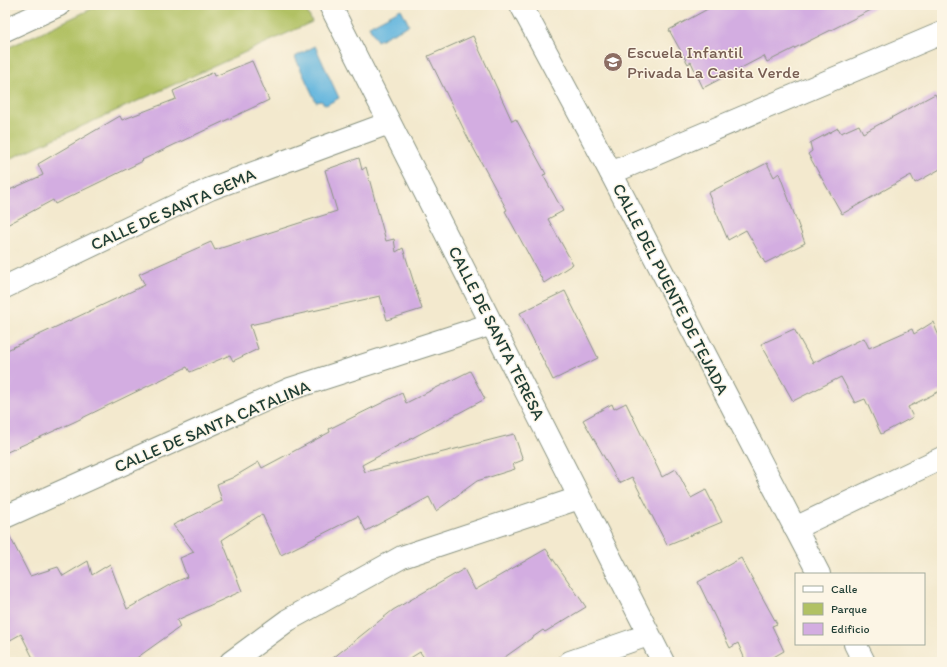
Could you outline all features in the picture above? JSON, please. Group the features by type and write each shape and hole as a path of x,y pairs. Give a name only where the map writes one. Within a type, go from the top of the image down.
{"street":[{"path":"5,30 59,5"},
{"name":"CALLE DE SANTA TERESA","path":"330,5 663,662"},
{"name":"CALLE DEL PUENTE DE TEJADA","path":"521,5 611,173 818,573"},
{"path":"611,173 942,33"},
{"name":"CALLE DE SANTA GEMA","path":"5,286 210,189 390,123"},
{"name":"CALLE DE SANTA CATALINA","path":"5,517 290,389 492,324"},
{"path":"795,528 942,458"},
{"path":"231,662 288,620 402,557 579,498"},
{"path":"570,662 648,635"},
{"path":"856,645 864,662"}],"green space":[{"path":"100,5 304,5 312,22 5,161 5,49"}],"water":[{"path":"401,9 409,25 377,41 369,26"},
{"path":"315,46 339,98 326,105 321,101 316,102 295,57"}],"building":[{"path":"715,5 881,5 767,62 764,56 703,88 691,62 688,64 669,30"},
{"path":"473,36 512,121 516,119 546,174 543,175 563,211 548,219 573,264 544,283 505,211 507,210 467,136 428,56"},
{"path":"252,61 269,100 142,160 143,161 55,204 53,200 5,226 5,192 43,175 38,164 120,116 122,120 176,99 173,91 214,72 215,76"},
{"path":"935,94 942,108 942,168 915,183 911,175 842,214 808,154 812,151 810,143 838,128 841,133 859,125 863,133"},
{"path":"359,158 362,170 366,167 386,241 394,239 396,252 403,248 422,309 387,320 380,296 250,325 258,349 233,361 230,355 190,372 187,367 74,422 5,453 5,351 145,285 139,274 211,242 215,250 337,211 325,170"},
{"path":"767,163 774,177 779,173 805,243 765,263 746,230 728,240 708,193"},
{"path":"565,291 598,358 553,380 520,313"},
{"path":"933,322 942,343 942,390 908,407 913,417 881,434 865,399 855,403 841,377 793,401 761,344 794,329 813,363 864,338 869,348 912,329 914,334"},
{"path":"470,371 485,399 362,465 365,472 514,434 523,460 513,464 515,469 477,481 436,511 429,497 366,531 358,516 281,555 262,514 222,540 242,591 177,620 180,627 131,662 35,662 21,634 5,643 5,529 30,576 58,567 63,576 88,561 92,575 110,564 127,609 173,583 187,577 180,558 194,552 173,525 222,501 217,484 232,478 259,462 262,468 330,432 329,429 402,393 406,403"},
{"path":"626,403 662,477 676,469 691,498 706,490 722,522 667,545 632,477 619,483 583,420 612,404 614,409"},
{"path":"546,549 586,607 545,632 543,630 498,662 427,662 420,652 404,662 328,662 393,610 464,569 475,590"},
{"path":"741,558 777,624 772,626 784,651 765,662 746,662 738,643 730,648 698,582"}],"place":[{"name":"Escuela Infantil Privada La Casita Verde","path":"613,62"}]}
